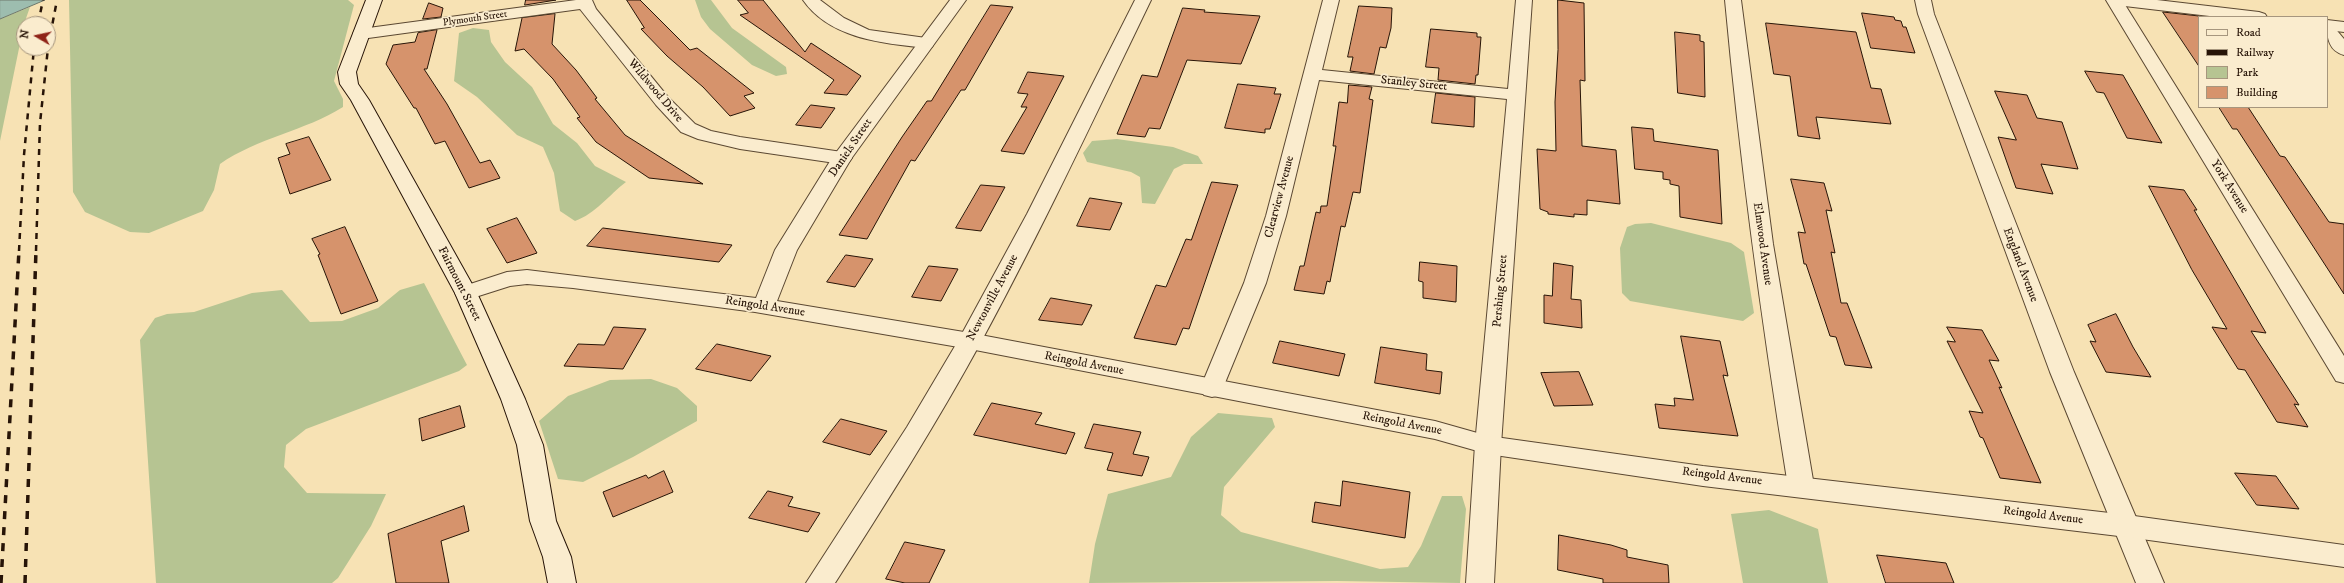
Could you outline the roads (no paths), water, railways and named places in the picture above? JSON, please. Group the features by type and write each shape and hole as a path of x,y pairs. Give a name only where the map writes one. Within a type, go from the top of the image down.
{"street":[{"name":"Fairmount Street","path":"374,0 347,72 349,84 360,100 466,293 513,399 530,445 544,521 557,557 562,583"},
{"path":"810,0 835,22 853,30 876,36 926,43"},
{"name":"Daniels Street","path":"764,306 786,250 842,158 958,0"},
{"name":"Newtonville Avenue","path":"820,583 880,492 970,341 1048,195 1144,0"},
{"name":"Clearview Avenue","path":"1212,389 1255,283 1276,216 1331,0"},
{"name":"Pershing Street","path":"1480,583 1488,445 1524,0"},
{"name":"Elmwood Avenue","path":"1733,0 1747,136 1765,273 1801,486"},
{"name":"England Avenue","path":"1923,0 1926,14 1968,120 2000,216 2050,344 2150,583"},
{"path":"2115,0 2250,16"},
{"name":"York Avenue","path":"2115,0 2344,375"},
{"name":"Plymouth Street","path":"361,34 585,2"},
{"name":"Wildwood Drive","path":"585,2 589,11 662,102 688,128 710,136 740,143 842,158"},
{"path":"2328,25 2344,27"},
{"path":"2328,31 2344,50"},
{"name":"Stanley Street","path":"1311,74 1516,95"},
{"name":"Reingold Avenue","path":"466,293 508,279 527,277 580,282 764,306 970,341 1212,389 1435,430 1488,445 1702,476 1801,486 2127,526 2344,556"}],"railway":[{"path":"40,16 43,0"},
{"path":"54,16 57,0"},
{"path":"19,251 24,155 33,56"},
{"path":"36,251 40,123 47,56"},
{"path":"1,583 19,250"},
{"path":"25,583 36,250"}]}
